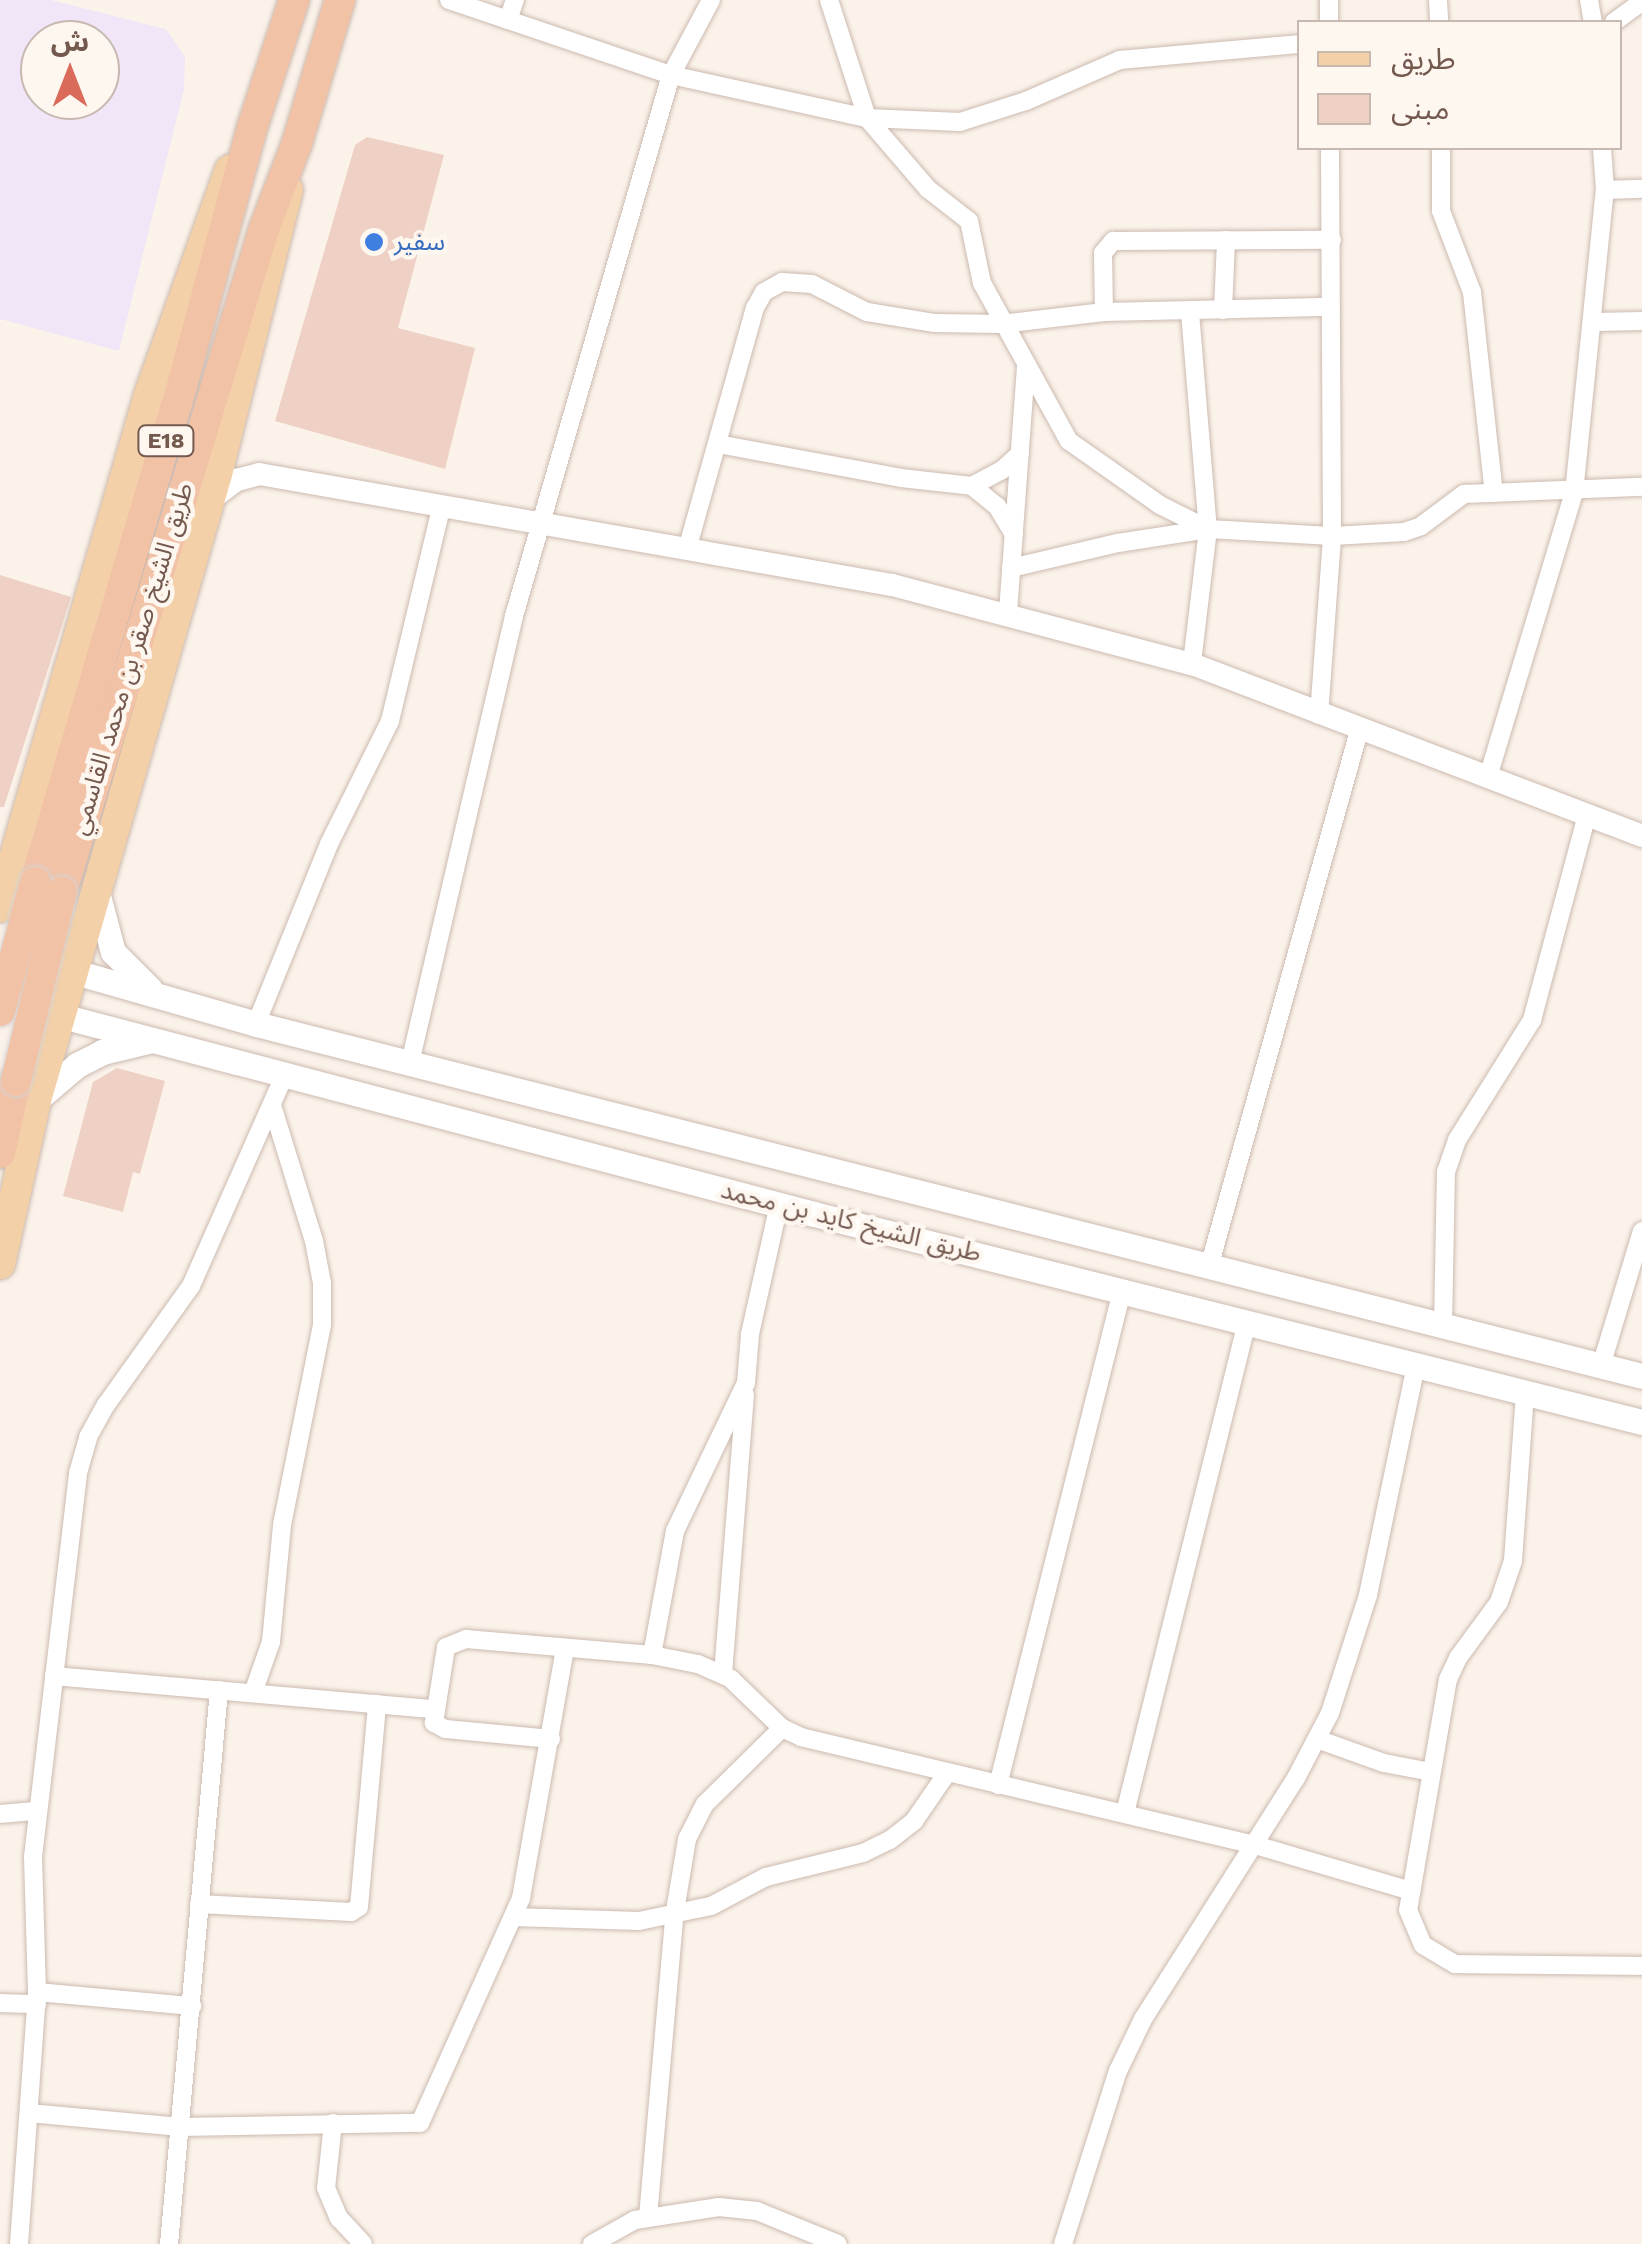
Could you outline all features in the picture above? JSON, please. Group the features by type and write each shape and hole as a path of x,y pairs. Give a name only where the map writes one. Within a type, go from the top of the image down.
{"highway":[{"name":"طريق الشيخ صقر بن محمد القاسمي","path":"0,1153 26,1090 49,887 252,128 294,0"},
{"name":"طريق الشيخ صقر بن محمد القاسمي","path":"0,1010 49,887 342,2"}],"main road":[{"path":"1,897 150,395 216,204 252,128"},
{"path":"0,1264 26,1090 62,1016 210,500 276,250 297,142"},
{"path":"97,890 104,932 113,952 133,976 158,994"},
{"path":"0,950 74,972"},
{"name":"طريق الشيخ كايد بن محمد","path":"74,972 256,1024 1642,1376"},
{"path":"0,998 62,1016"},
{"name":"طريق الشيخ كايد بن محمد","path":"62,1016 779,1204 1642,1422"},
{"path":"26,1090 128,1044 155,1040"},
{"path":"1350,1348 1358,1305"}],"street":[{"path":"450,0 671,75 867,118 960,122 1026,101 1120,60 1297,44"},
{"path":"508,20 515,0"},
{"path":"410,1063 514,616 671,75 711,0"},
{"path":"828,0 867,118 928,189 969,221 982,282 1001,324 1069,441 1160,505 1208,530"},
{"path":"1617,20 1642,2"},
{"path":"1319,715 1332,536 1330,150"},
{"path":"1441,150 1442,211 1472,292 1494,493"},
{"path":"1488,777 1574,493 1605,190 1602,150"},
{"path":"1605,190 1642,189"},
{"path":"1223,310 1226,240"},
{"path":"1104,312 1103,253 1107,243 1332,240"},
{"path":"688,546 758,300 782,282 802,281 856,308 898,318 1001,324 1104,312 1331,307"},
{"path":"1190,312 1208,530 1192,664"},
{"path":"1594,322 1642,321"},
{"path":"1008,612 1026,365"},
{"path":"227,437 259,474"},
{"path":"718,444 901,478 972,486 997,506 1014,534"},
{"path":"972,486 1002,470 1020,454"},
{"path":"210,500 237,480 259,474 688,546 1008,612 1192,664 1642,836"},
{"path":"1011,568 1118,543 1208,530 1332,536 1404,532 1421,526 1464,494 1574,493 1642,487"},
{"path":"256,1024 329,844 390,721 442,505"},
{"path":"1209,1267 1359,730"},
{"path":"1443,1326 1446,1172 1457,1140 1532,1020 1588,815"},
{"path":"19,2244 37,1998 32,1856 78,1473 88,1437 191,1286 286,1072"},
{"path":"252,1693 270,1642 285,1508 322,1325 322,1283 314,1241 272,1106"},
{"path":"723,1674 750,1334 779,1204"},
{"path":"1601,1366 1642,1231"},
{"path":"998,1786 1122,1291"},
{"path":"1126,1814 1246,1322"},
{"path":"1063,2244 1118,2071 1142,2019 1255,1844 1317,1739 1358,1632 1416,1366"},
{"path":"652,1655 675,1531 746,1384"},
{"path":"1525,1393 1507,1586 1452,1668 1410,1891 1412,1928 1437,1957 1455,1964 1642,1966"},
{"path":"551,1739 445,1729 434,1723 441,1656 455,1642 466,1639 652,1655 723,1674 782,1728 822,1743 1255,1844 1410,1891"},
{"path":"29,2113 180,2126 420,2123 528,1876 564,1648"},
{"path":"54,1676 434,1709"},
{"path":"169,2244 219,1690"},
{"path":"200,1904 351,1912 359,1907 378,1704"},
{"path":"648,2217 674,1917 683,1858 694,1821 718,1790 782,1728"},
{"path":"1317,1739 1384,1763 1431,1772"},
{"path":"513,1917 603,1922 674,1917 710,1906 766,1878 864,1853 890,1840 914,1822 947,1772"},
{"path":"0,1814 38,1811"},
{"path":"0,2003 37,1998 192,2006"},
{"path":"333,2123 326,2188 339,2218 363,2244"},
{"path":"592,2244 648,2217 719,2207 756,2210 838,2244"}],"shaded area":[{"path":"0,0 51,0 166,29 185,57 184,89 119,351 0,319"}],"building":[{"name":"سفير","path":"367,137 444,155 398,328 475,348 445,469 275,421 355,145"},
{"path":"0,575 71,597 4,807 0,807"},
{"path":"117,1068 165,1081 140,1174 133,1172 123,1212 63,1196 93,1082"}],"place":[{"name":"سفير","path":"374,242"}]}
